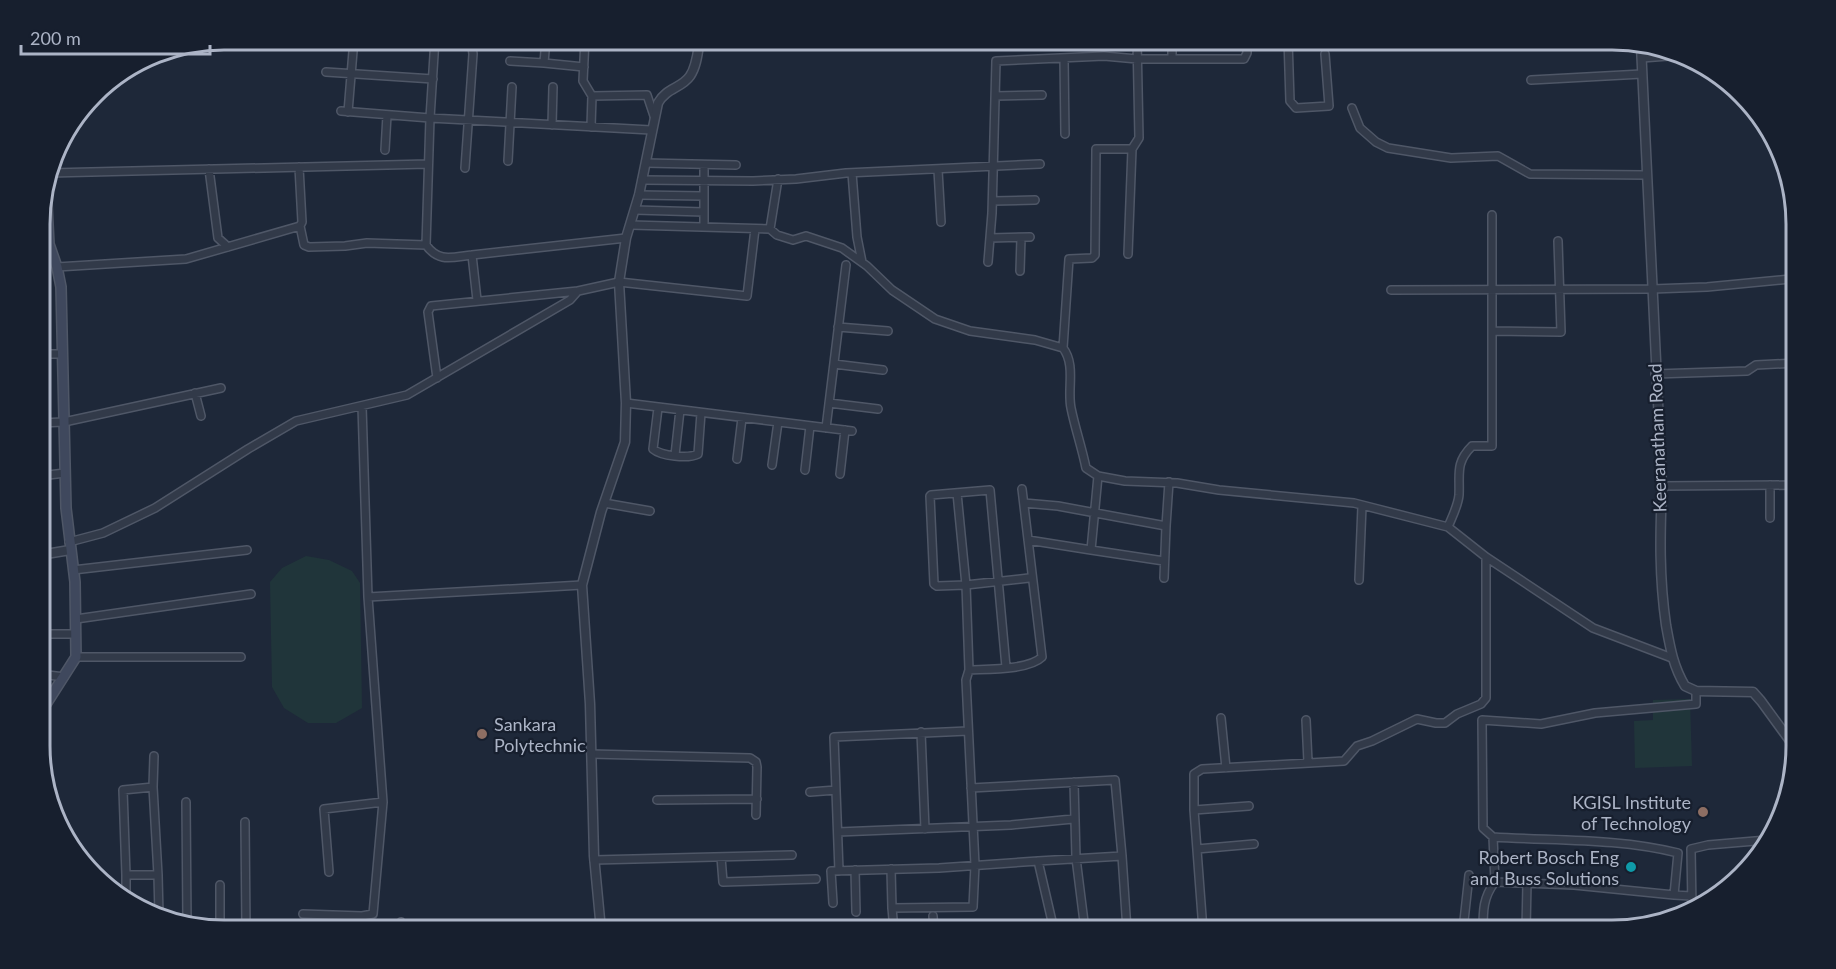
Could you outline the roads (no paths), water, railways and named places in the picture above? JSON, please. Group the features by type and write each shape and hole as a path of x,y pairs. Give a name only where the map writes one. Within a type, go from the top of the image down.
{"main road":[{"path":"50,247 61,288 65,473 76,619 76,657 50,697"}],"street":[{"path":"353,50 345,112 651,130"},
{"path":"434,50 426,245 432,253 441,258 627,238"},
{"path":"465,168 472,50"},
{"path":"544,63 545,50"},
{"path":"585,50 583,81 592,96 591,127"},
{"path":"600,920 594,860 587,658 582,585 604,503 625,442 626,404 619,282 627,238 639,195 654,116 662,94 690,77 698,50"},
{"path":"1128,254 1132,149 1139,138 1137,50"},
{"path":"1172,50 1172,59"},
{"path":"988,262 993,201 996,61 1104,56 1137,59 1244,59 1247,50"},
{"path":"1288,50 1290,101 1296,108 1329,106 1325,54"},
{"name":"Keeranatham Road","path":"1642,52 1662,486 1660,586 1672,658 1685,686 1696,691"},
{"path":"1642,58 1659,57"},
{"path":"1064,58 1065,134"},
{"path":"510,61 584,67"},
{"path":"326,72 432,79"},
{"path":"1531,80 1642,74"},
{"path":"508,161 512,87"},
{"path":"552,125 553,87"},
{"path":"995,96 1042,94"},
{"path":"592,96 647,95 654,116"},
{"path":"1352,108 1360,128 1388,148 1451,158 1498,156 1530,174 1646,176"},
{"path":"385,150 387,115"},
{"path":"1132,149 1099,148 1095,151 1095,255 1092,258 1069,260 1063,348 1068,356 1071,372 1071,407 1086,468 1098,476 1125,481 1169,482 1219,490 1354,503 1448,527 1486,557 1593,628 1672,658"},
{"path":"646,163 736,165"},
{"path":"57,173 428,164"},
{"path":"642,180 753,181 852,173 1040,164"},
{"path":"704,165 704,227"},
{"path":"299,167 302,222 300,226 304,245 309,247 368,243 426,245"},
{"path":"209,169 218,238 228,247"},
{"path":"938,170 941,222"},
{"path":"852,173 857,237 862,262"},
{"path":"770,229 778,179"},
{"path":"639,195 703,196"},
{"path":"993,201 1035,200"},
{"path":"635,210 704,212"},
{"path":"1448,527 1459,498 1458,468 1466,452 1472,446 1492,446 1492,214"},
{"path":"631,225 770,229 777,235 793,240 806,236 842,248 862,262 892,290 935,319 970,331 1035,340 1063,348"},
{"path":"57,267 186,259 300,226"},
{"path":"437,378 428,312 431,306 578,291 619,282 747,296 755,229"},
{"path":"990,238 1030,237"},
{"path":"1020,271 1021,238"},
{"path":"1492,331 1561,332 1558,241"},
{"path":"472,255 477,300"},
{"path":"826,428 846,265"},
{"path":"1391,290 1652,289 1707,287 1786,279"},
{"path":"50,552 103,533 155,508 296,421 407,395 570,300 578,291"},
{"path":"838,327 888,331"},
{"path":"50,354 62,354"},
{"path":"834,364 883,370"},
{"path":"1655,374 1747,371 1756,365 1786,364"},
{"path":"50,423 64,422 221,388"},
{"path":"195,393 201,416"},
{"path":"829,403 878,408"},
{"path":"626,404 848,430 840,474"},
{"path":"303,914 362,916 373,914 383,802 368,597 362,406"},
{"path":"658,408 653,449 659,453 690,457 698,454 701,413"},
{"path":"675,455 680,411"},
{"path":"737,459 742,418"},
{"path":"772,465 778,422"},
{"path":"805,470 810,426"},
{"path":"50,475 65,473"},
{"path":"1091,550 1098,476"},
{"path":"1164,578 1169,482"},
{"path":"1770,485 1770,518"},
{"path":"1662,486 1786,485"},
{"path":"969,670 1037,663 1042,657 1022,489"},
{"path":"1005,668 998,581 990,490 929,497 934,584 937,586 966,585 998,581 1029,578"},
{"path":"892,909 973,907 975,865 966,680 969,670 966,585 957,493"},
{"path":"604,503 650,511"},
{"path":"1024,503 1058,506 1166,526"},
{"path":"1359,580 1362,506"},
{"path":"1028,540 1164,561"},
{"path":"73,570 247,550"},
{"path":"1202,919 1194,810 1194,774 1202,769 1344,761 1357,746 1417,719 1445,723 1457,714 1481,704 1486,698 1486,557"},
{"path":"368,597 582,585"},
{"path":"76,619 251,594"},
{"path":"50,634 76,634"},
{"path":"76,657 241,657"},
{"path":"50,675 64,677"},
{"path":"1758,841 1708,845 1678,853 1621,843 1493,837 1483,828 1482,720 1541,724 1595,713 1696,704 1696,691 1753,692 1786,735"},
{"path":"1221,718 1226,768"},
{"path":"1306,720 1308,762"},
{"path":"839,871 834,737 968,731"},
{"path":"921,732 925,829"},
{"path":"591,754 750,758 756,762 757,766 756,815"},
{"path":"154,756 153,787 159,906"},
{"path":"971,788 1115,780 1125,919"},
{"path":"1074,782 1073,819 1084,919"},
{"path":"126,889 123,790 153,787"},
{"path":"810,792 836,790"},
{"path":"657,800 757,799"},
{"path":"186,802 187,915"},
{"path":"329,872 324,809 383,802"},
{"path":"1194,810 1250,806"},
{"path":"838,832 1011,825 1073,819"},
{"path":"245,822 246,920"},
{"path":"1483,919 1487,891 1495,882 1493,837"},
{"path":"1197,849 1254,844"},
{"path":"1691,849 1691,901"},
{"path":"1674,895 1678,853"},
{"path":"594,860 792,855"},
{"path":"721,856 723,882 816,879"},
{"path":"833,903 831,871 1122,856"},
{"path":"1038,861 1052,919"},
{"path":"891,869 893,920"},
{"path":"855,870 856,912"},
{"path":"126,875 158,875"},
{"path":"1464,919 1469,875"},
{"path":"1495,882 1575,885 1691,896"},
{"path":"1526,919 1527,883"},
{"path":"220,885 220,920"}],"place":[{"name":"Sankara Polytechnic","path":"482,734"},
{"name":"KGISL Institute of Technology","path":"1703,812"},
{"name":"Robert Bosch Eng and Buss Solutions","path":"1631,867"}]}
